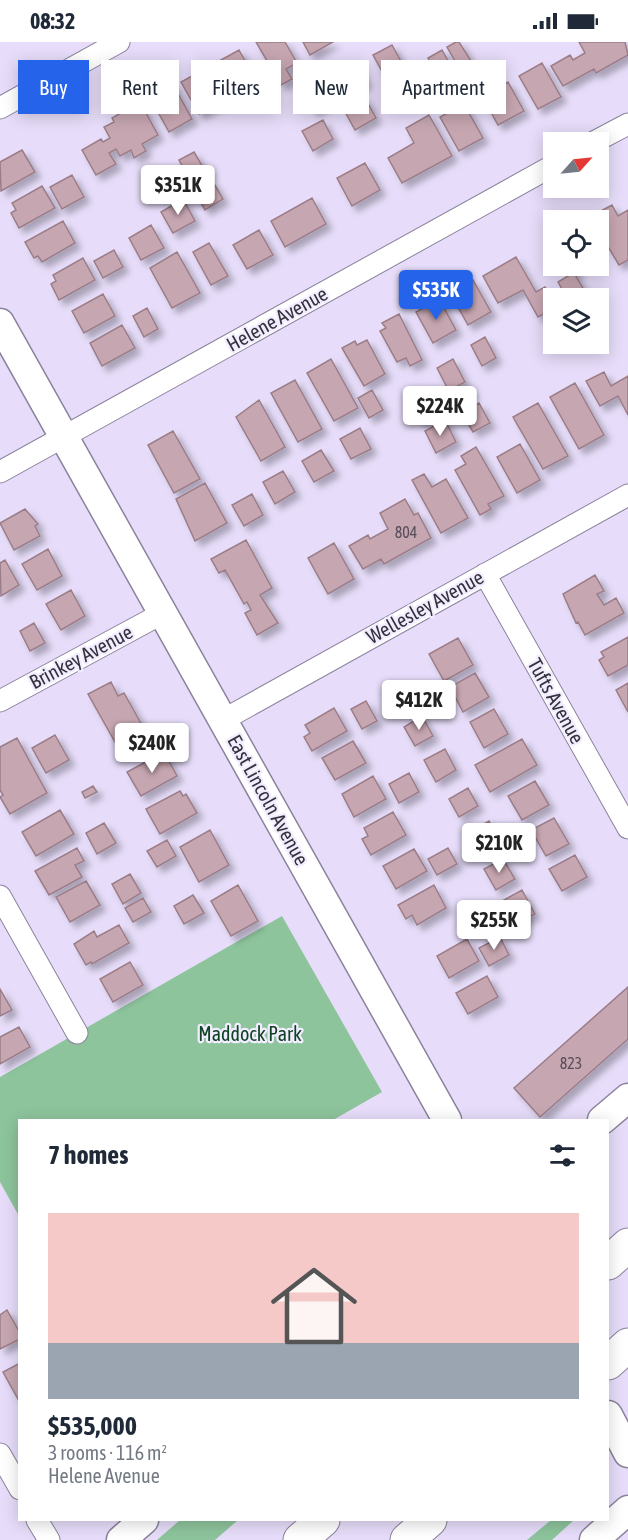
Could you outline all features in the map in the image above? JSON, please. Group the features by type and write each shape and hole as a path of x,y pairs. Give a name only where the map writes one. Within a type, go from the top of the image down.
{"highway":[{"path":"609,1262 628,1245"},
{"path":"609,1362 628,1345"},
{"path":"300,1540 322,1521"},
{"path":"407,1540 429,1521"}],"street":[{"path":"0,108 118,42"},
{"path":"609,134 628,124"},
{"name":"Helene Avenue","path":"0,472 543,171"},
{"name":"East Lincoln Avenue","path":"0,323 446,1119"},
{"name":"Wellesley Avenue","path":"223,720 628,495"},
{"name":"Tufts Avenue","path":"485,574 628,828"},
{"name":"Brinkey Avenue","path":"0,701 163,613"},
{"path":"0,896 76,1033"},
{"path":"603,1119 628,1098"},
{"path":"609,1417 628,1453"},
{"path":"0,1454 18,1486"},
{"path":"594,1540 628,1510"},
{"path":"38,1521 49,1540"},
{"path":"121,1540 143,1521"}],"green space":[{"name":"Maddock Park","path":"282,916 382,1092 335,1119 18,1119 18,1214 0,1182 0,1077"},
{"path":"179,1521 237,1521 215,1540 157,1540"},
{"path":"550,1521 573,1521 552,1540 527,1540"}],"building":[{"path":"256,42 285,42 295,60 293,60 293,65 286,69 292,79 281,85 281,60 266,60"},
{"path":"303,42 333,42 310,55"},
{"path":"459,42 470,60 454,60 447,47"},
{"path":"579,42 625,42 628,55 596,73 594,69 563,86 551,66 570,55 573,60 585,53"},
{"path":"392,45 400,60 381,60 381,70 373,55"},
{"path":"239,50 245,60 221,60"},
{"path":"442,50 448,60 429,60 428,58"},
{"path":"542,63 561,97 538,109 519,76"},
{"path":"191,76 191,100 181,82"},
{"path":"508,82 524,111 498,125 492,114 506,114 506,83"},
{"path":"179,95 192,119 169,132 159,114 179,114"},
{"path":"369,105 376,118 355,130 346,114 369,114"},
{"path":"119,114 147,114 158,135 142,144 146,151 134,158 131,150 120,156 116,149 109,153 116,164 96,175 82,150 101,139 103,142 110,138 104,127 114,122 112,118"},
{"path":"446,114 470,114 483,138 459,151 440,117"},
{"path":"429,115 452,156 402,183 388,158 414,143 406,128"},
{"path":"323,120 333,139 313,151 302,131"},
{"path":"22,150 35,172 1,191 0,162"},
{"path":"194,152 207,174 191,183 179,160"},
{"path":"365,163 380,190 352,206 337,178"},
{"path":"72,175 84,197 62,209 50,187"},
{"path":"213,182 223,199 205,210 195,192"},
{"path":"42,186 55,208 19,228 11,213 16,210 12,203"},
{"path":"312,198 326,224 285,247 271,221"},
{"path":"183,199 195,221 173,233 161,212"},
{"path":"612,205 618,216 628,210 628,260 619,265 609,248 609,210 602,210"},
{"path":"63,221 75,243 42,262 38,256 34,258 25,242"},
{"path":"151,225 164,248 141,260 129,238"},
{"path":"259,230 273,255 247,269 233,245"},
{"path":"209,243 228,276 211,285 193,252"},
{"path":"114,250 123,267 103,278 94,261"},
{"path":"177,252 200,293 172,308 150,268"},
{"path":"516,257 536,292 543,288 543,314 538,317 523,290 498,303 483,276"},
{"path":"83,258 95,280 59,300 51,284 56,281 53,275"},
{"path":"568,276 576,276 583,288 561,288 558,282"},
{"path":"473,280 491,312 468,325 448,289 462,281 464,285"},
{"path":"103,294 115,316 84,333 72,311"},
{"path":"439,299 456,330 433,343 416,312"},
{"path":"147,308 158,329 144,337 133,316"},
{"path":"399,314 422,360 410,366 406,358 397,362 380,331 386,328 382,323"},
{"path":"122,325 135,348 102,366 90,343"},
{"path":"485,337 496,358 482,366 471,345"},
{"path":"367,340 385,374 364,386 342,348 355,341 357,345"},
{"path":"331,359 358,408 334,421 307,373"},
{"path":"453,359 465,382 449,391 437,368"},
{"path":"604,372 611,386 628,376 628,415 618,396 600,406 586,381"},
{"path":"295,380 322,429 298,442 271,393"},
{"path":"575,383 604,435 579,449 550,397"},
{"path":"430,387 443,409 421,422 408,399"},
{"path":"372,390 383,410 369,418 358,398"},
{"path":"259,400 285,447 261,461 236,417"},
{"path":"479,403 490,423 473,432 462,413"},
{"path":"538,403 568,456 543,469 513,417"},
{"path":"445,420 456,442 436,453 425,431"},
{"path":"360,428 371,449 351,459 340,439"},
{"path":"173,431 200,479 174,493 148,445"},
{"path":"520,444 540,480 517,493 497,457"},
{"path":"476,447 504,496 488,504 491,509 480,515 455,470 466,464 461,456"},
{"path":"321,450 334,471 314,482 302,461"},
{"path":"283,471 295,492 275,504 263,482"},
{"path":"424,474 432,487 446,479 468,518 441,533 412,480"},
{"path":"205,483 227,523 195,541 176,499"},
{"path":"252,494 263,515 244,526 232,505"},
{"path":"405,499 414,515 418,513 431,538 384,564 381,559 363,569 349,546 368,535 370,539 388,529 380,513"},
{"path":"25,509 38,524 35,526 40,536 14,550 0,523"},
{"path":"246,540 272,588 260,595 278,623 257,635 245,613 251,610 247,602 244,604 225,570 219,573 211,559"},
{"path":"334,543 354,579 328,594 308,558"},
{"path":"48,549 62,576 37,590 22,564"},
{"path":"5,560 19,585 1,596 0,563"},
{"path":"595,575 604,591 597,594 604,605 616,598 624,613 585,635 578,622 576,623 563,594"},
{"path":"71,590 85,616 61,630 46,604"},
{"path":"34,623 45,643 30,651 20,631"},
{"path":"628,637 628,665 608,676 599,660 604,657 601,652"},
{"path":"458,638 473,665 444,681 429,654"},
{"path":"475,673 489,697 463,712 450,687"},
{"path":"111,682 118,696 124,693 148,736 120,751 88,694"},
{"path":"397,682 409,703 395,711 383,690"},
{"path":"628,683 628,712 616,690"},
{"path":"366,701 377,721 362,729 351,709"},
{"path":"334,708 347,731 312,751 304,737 310,733 305,725"},
{"path":"494,709 508,734 484,748 470,722"},
{"path":"422,716 433,736 415,746 404,727"},
{"path":"55,735 69,760 46,773 32,748"},
{"path":"17,738 47,793 10,814 0,797 3,795 0,790 0,747"},
{"path":"522,739 537,765 490,792 475,765"},
{"path":"353,741 366,763 335,780 322,758"},
{"path":"445,749 456,770 436,782 424,760"},
{"path":"164,752 177,776 141,796 127,772"},
{"path":"409,773 419,792 399,803 389,784"},
{"path":"373,776 386,799 354,817 342,794"},
{"path":"535,781 549,805 522,820 508,796"},
{"path":"93,786 97,792 85,798 82,792"},
{"path":"468,788 478,806 459,817 449,799"},
{"path":"180,791 183,796 186,794 197,813 160,834 146,809"},
{"path":"60,810 74,834 36,856 22,832"},
{"path":"393,812 406,835 371,855 362,839 368,836 364,828"},
{"path":"554,818 569,844 546,856 531,830"},
{"path":"489,821 501,842 480,854 468,833"},
{"path":"104,823 116,843 97,854 86,833"},
{"path":"210,830 229,865 199,882 180,847"},
{"path":"167,840 176,856 157,867 147,851"},
{"path":"77,848 84,861 75,865 82,877 49,895 35,871"},
{"path":"448,848 457,864 437,875 428,859"},
{"path":"414,849 427,871 396,889 383,866"},
{"path":"575,855 587,877 562,891 549,869"},
{"path":"503,859 515,879 496,890 484,869"},
{"path":"130,874 141,893 123,904 112,884"},
{"path":"86,881 100,905 70,922 56,897"},
{"path":"238,885 258,921 231,936 211,901"},
{"path":"434,885 446,908 417,925 412,915 406,919 398,905"},
{"path":"522,890 535,914 515,924 502,901"},
{"path":"193,895 204,913 184,924 174,906"},
{"path":"143,898 151,912 133,922 125,908"},
{"path":"119,925 129,943 92,964 91,962 86,965 74,944 94,931 97,937"},
{"path":"500,937 509,955 489,966 479,948"},
{"path":"467,939 479,961 449,978 437,956"},
{"path":"130,962 143,985 113,1002 100,979"},
{"path":"487,976 498,997 468,1014 456,993"},
{"path":"628,987 628,1039 540,1117 514,1088"},
{"path":"0,989 12,1010 0,1016"},
{"path":"19,1027 30,1047 0,1064 0,1037"},
{"path":"7,1310 18,1329 18,1340 0,1349 0,1315"},
{"path":"18,1364 18,1399 3,1372"}]}
